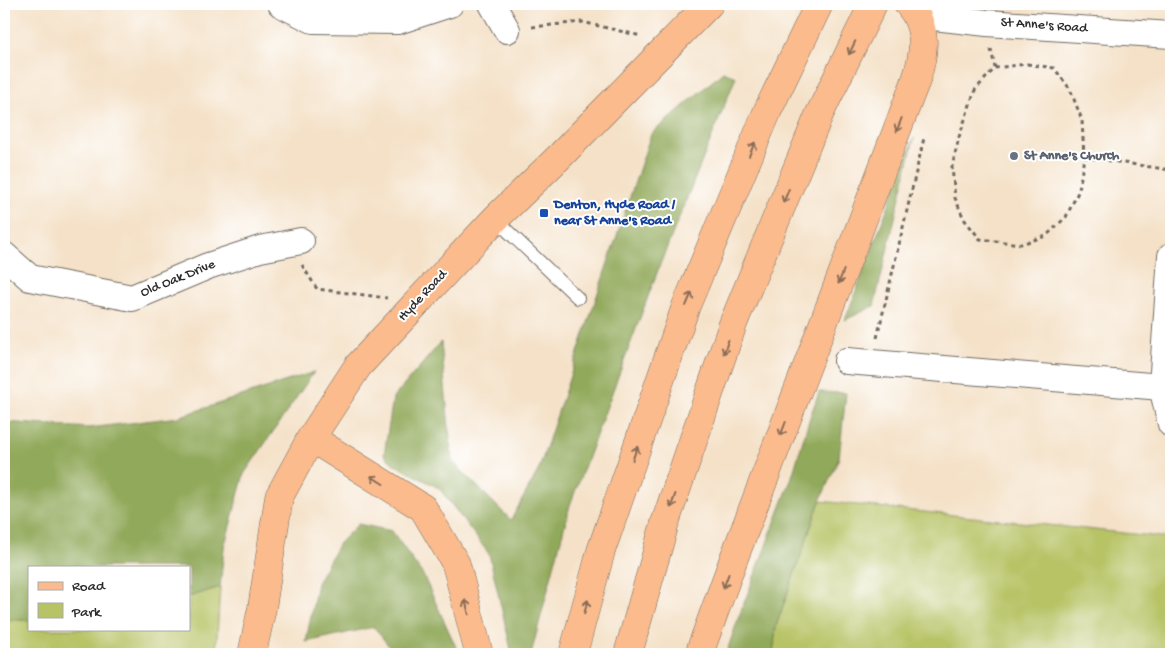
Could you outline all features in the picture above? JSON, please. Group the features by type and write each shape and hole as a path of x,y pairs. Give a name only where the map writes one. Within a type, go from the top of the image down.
{"main road":[{"name":"Hyde Road","path":"252,654 262,608 279,497 311,438 358,366 495,219 558,158 709,4"},
{"path":"573,654 601,551 686,306 768,110 820,4"},
{"path":"628,654 665,523 734,324 819,115 873,4"},
{"name":"St Anne's Road","path":"699,654 737,549 922,63 924,45 922,30 912,10"},
{"path":"311,438 422,508 456,564 478,654"}],"street":[{"path":"280,4 313,20 398,21 450,4"},
{"path":"492,4 507,30"},
{"name":"St Anne's Road","path":"912,10 997,23 1171,35"},
{"name":"Old Oak Drive","path":"4,254 30,278 132,298 208,266 260,249 301,241"},
{"path":"1171,256 1162,387 1171,424"},
{"path":"859,362 1162,387"}],"lane":[{"path":"495,219 578,298"}],"path":[{"path":"507,30 582,22 671,44"},
{"path":"1027,64 1054,68 1070,89 1082,120 1084,157 1078,190 1066,216 1046,236 1021,244 980,239 964,219 955,198 952,168 959,136 975,90 995,68 1027,64"},
{"path":"859,362 925,133"},
{"path":"1084,157 1171,170"},
{"path":"317,289 418,302"}],"green space":[{"path":"723,72 736,77 661,262 570,505 531,654 512,654 489,554 439,488 395,465 384,455 393,398 441,342 452,461 511,520 539,469 651,134"},
{"path":"914,138 874,306 845,320"},
{"path":"314,372 244,474 224,548 220,587 190,597 190,566 28,566 28,620 4,620 4,422 89,428 178,417"},
{"path":"819,392 846,393 839,458 820,501 776,626 773,654 726,654 791,480"},
{"path":"820,501 1171,538 1171,654 773,654 776,626"},
{"path":"358,524 392,531 423,575 456,647 455,654 395,654 374,627 306,642 317,583 339,543"},
{"path":"220,587 216,654 4,654 4,620 28,620 28,630 190,630 190,597"}],"place":[{"name":"St Anne's Church","path":"1014,156"},
{"name":"Denton, Hyde Road / near St Anne's Road","path":"544,213"}]}
